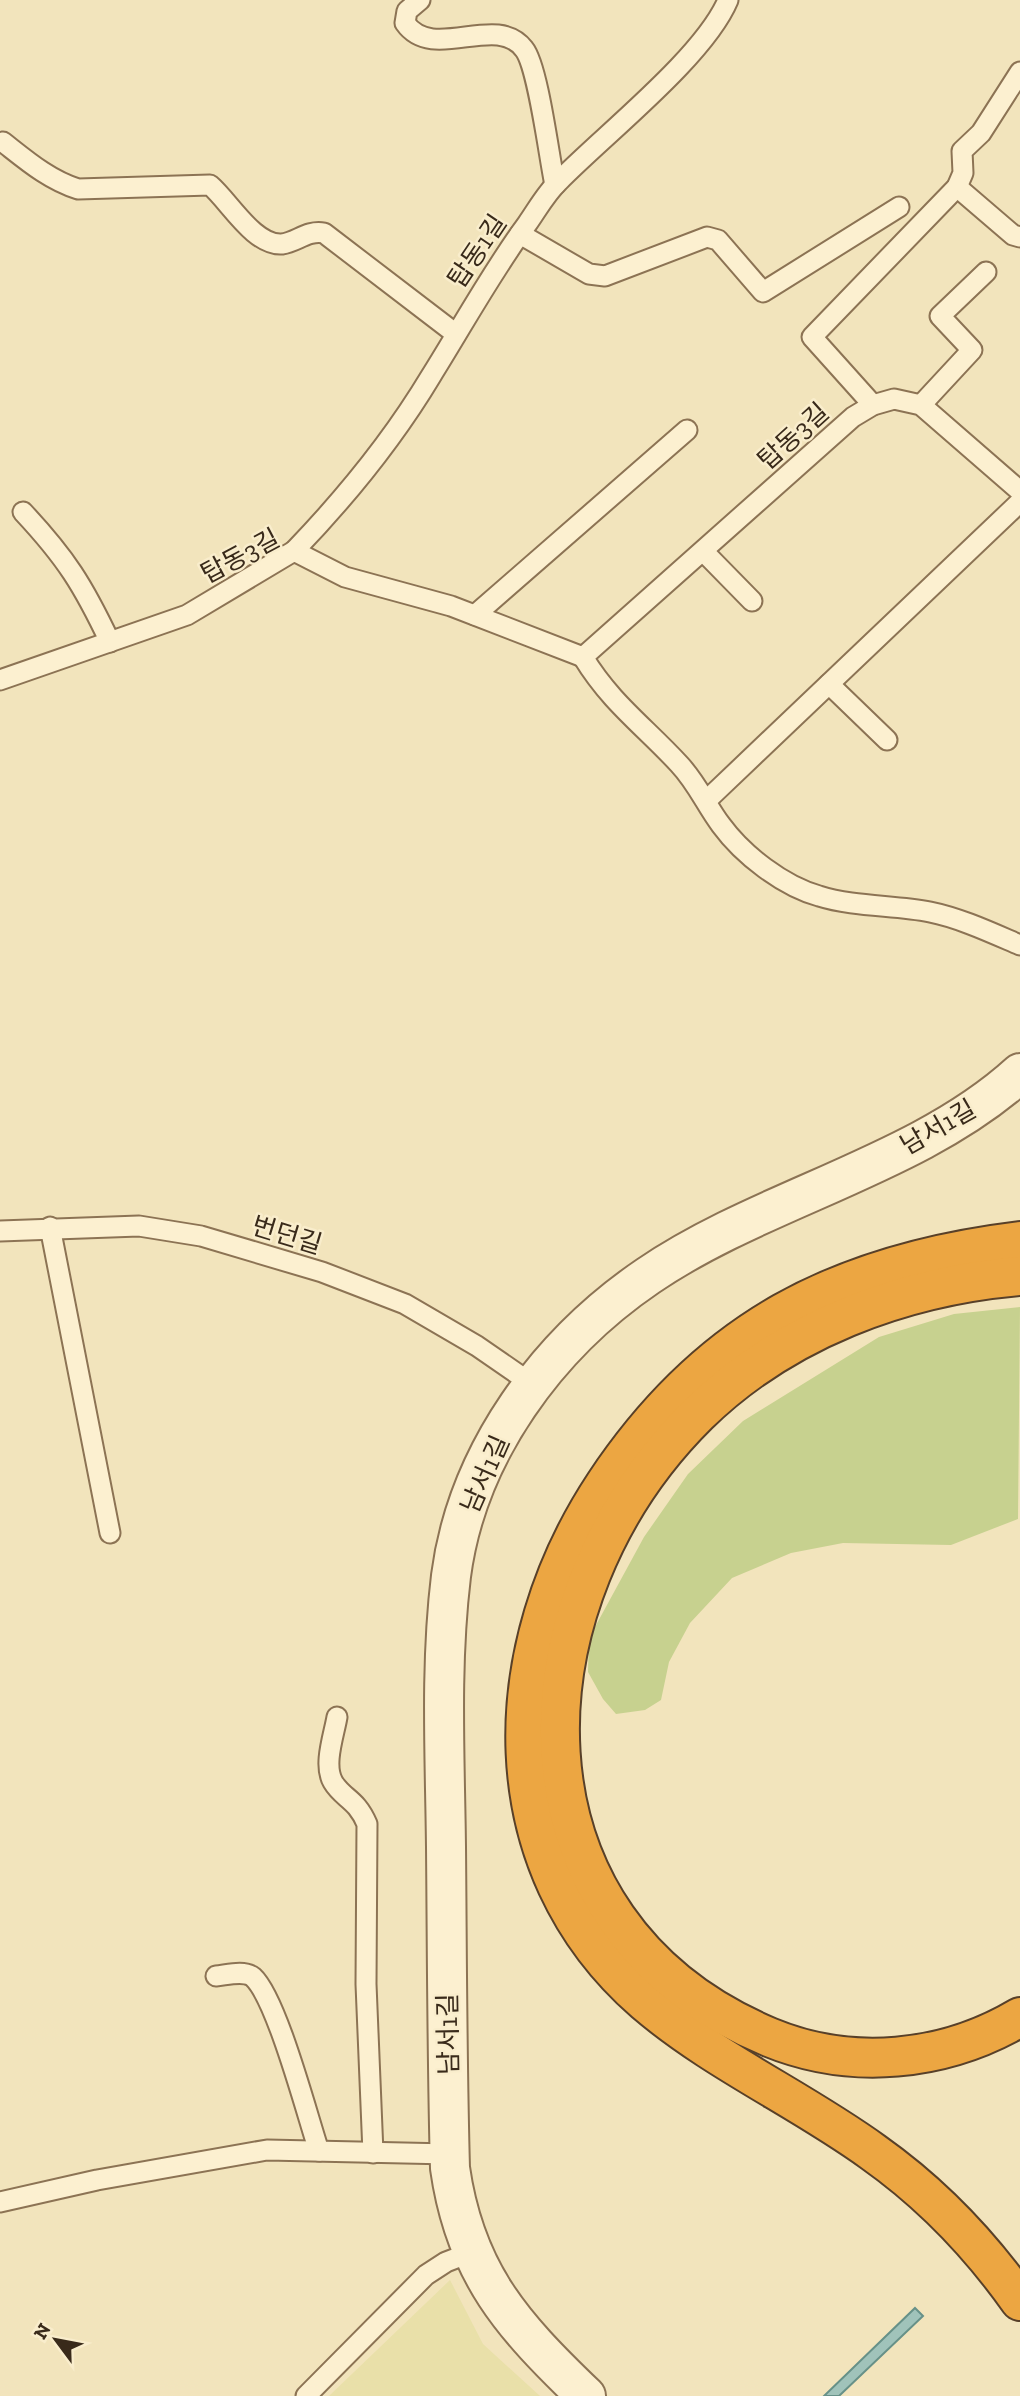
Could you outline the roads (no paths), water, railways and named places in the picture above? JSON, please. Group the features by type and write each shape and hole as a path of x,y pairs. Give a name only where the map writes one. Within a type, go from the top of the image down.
{"highway":[{"path":"1020,1241 917,1258 865,1274 816,1294 769,1320 693,1377 630,1447 576,1535 540,1625 524,1712 524,1752 538,1835 552,1873 571,1910 593,1946 616,1974 679,2028 871,2150 905,2175 969,2235 1020,2301"},
{"path":"1020,1276 982,1279 926,1290 819,1329 768,1359 698,1414 665,1451 635,1491 608,1534 587,1579 561,1679 558,1721 568,1805 599,1892 645,1952 676,1982 711,2008 786,2044 867,2059 951,2049 989,2035 1020,2017"}],"street":[{"name":"남서1길","path":"586,2396 529,2341 492,2289 472,2252 455,2202 450,2154 443,1667 452,1573 461,1527 476,1483 522,1396 590,1320 647,1276 708,1238 879,1161 971,1111 1020,1073"}],"lane":[{"path":"420,0 407,12 405,23 410,30 428,38 493,34 511,38 524,47 534,66 555,184"},
{"name":"탑동1길","path":"294,551 341,502 381,453 520,234 555,184 677,68 710,31 728,0"},
{"path":"873,405 812,337 957,187 963,173 962,151 981,133 1020,72"},
{"path":"3,142 62,184 78,189 210,185 247,226 274,243 284,244 313,231 324,233 456,334"},
{"path":"957,187 1013,235 1020,237"},
{"path":"520,234 589,274 605,276 707,237 718,240 763,292 900,206"},
{"path":"986,272 940,316 972,350 921,405 1020,491"},
{"name":"탑동3길","path":"0,680 187,615 294,551 345,577 475,615 583,657 853,417 873,405 894,399 921,405"},
{"path":"475,615 687,430"},
{"path":"707,800 1020,502"},
{"path":"23,512 56,547 81,581 110,642"},
{"path":"704,552 751,601"},
{"path":"583,657 619,707 678,763 707,800 721,825 744,852 794,885 818,896 842,901 933,913 1020,945"},
{"path":"829,684 887,740"},
{"name":"번던길","path":"0,1231 50,1227 139,1226 201,1236 322,1272 405,1304 477,1346 532,1384"},
{"path":"50,1227 110,1533"},
{"path":"337,1717 328,1769 333,1783 359,1806 367,1824 366,1984 373,2152"},
{"path":"216,1976 251,1975 264,1991 285,2043 319,2151"},
{"path":"0,2202 224,2156 267,2150 450,2154"},
{"path":"306,2396 426,2275 446,2262 472,2252"}],"water":[{"path":"915,2308 923,2316 839,2396 824,2396"}]}
